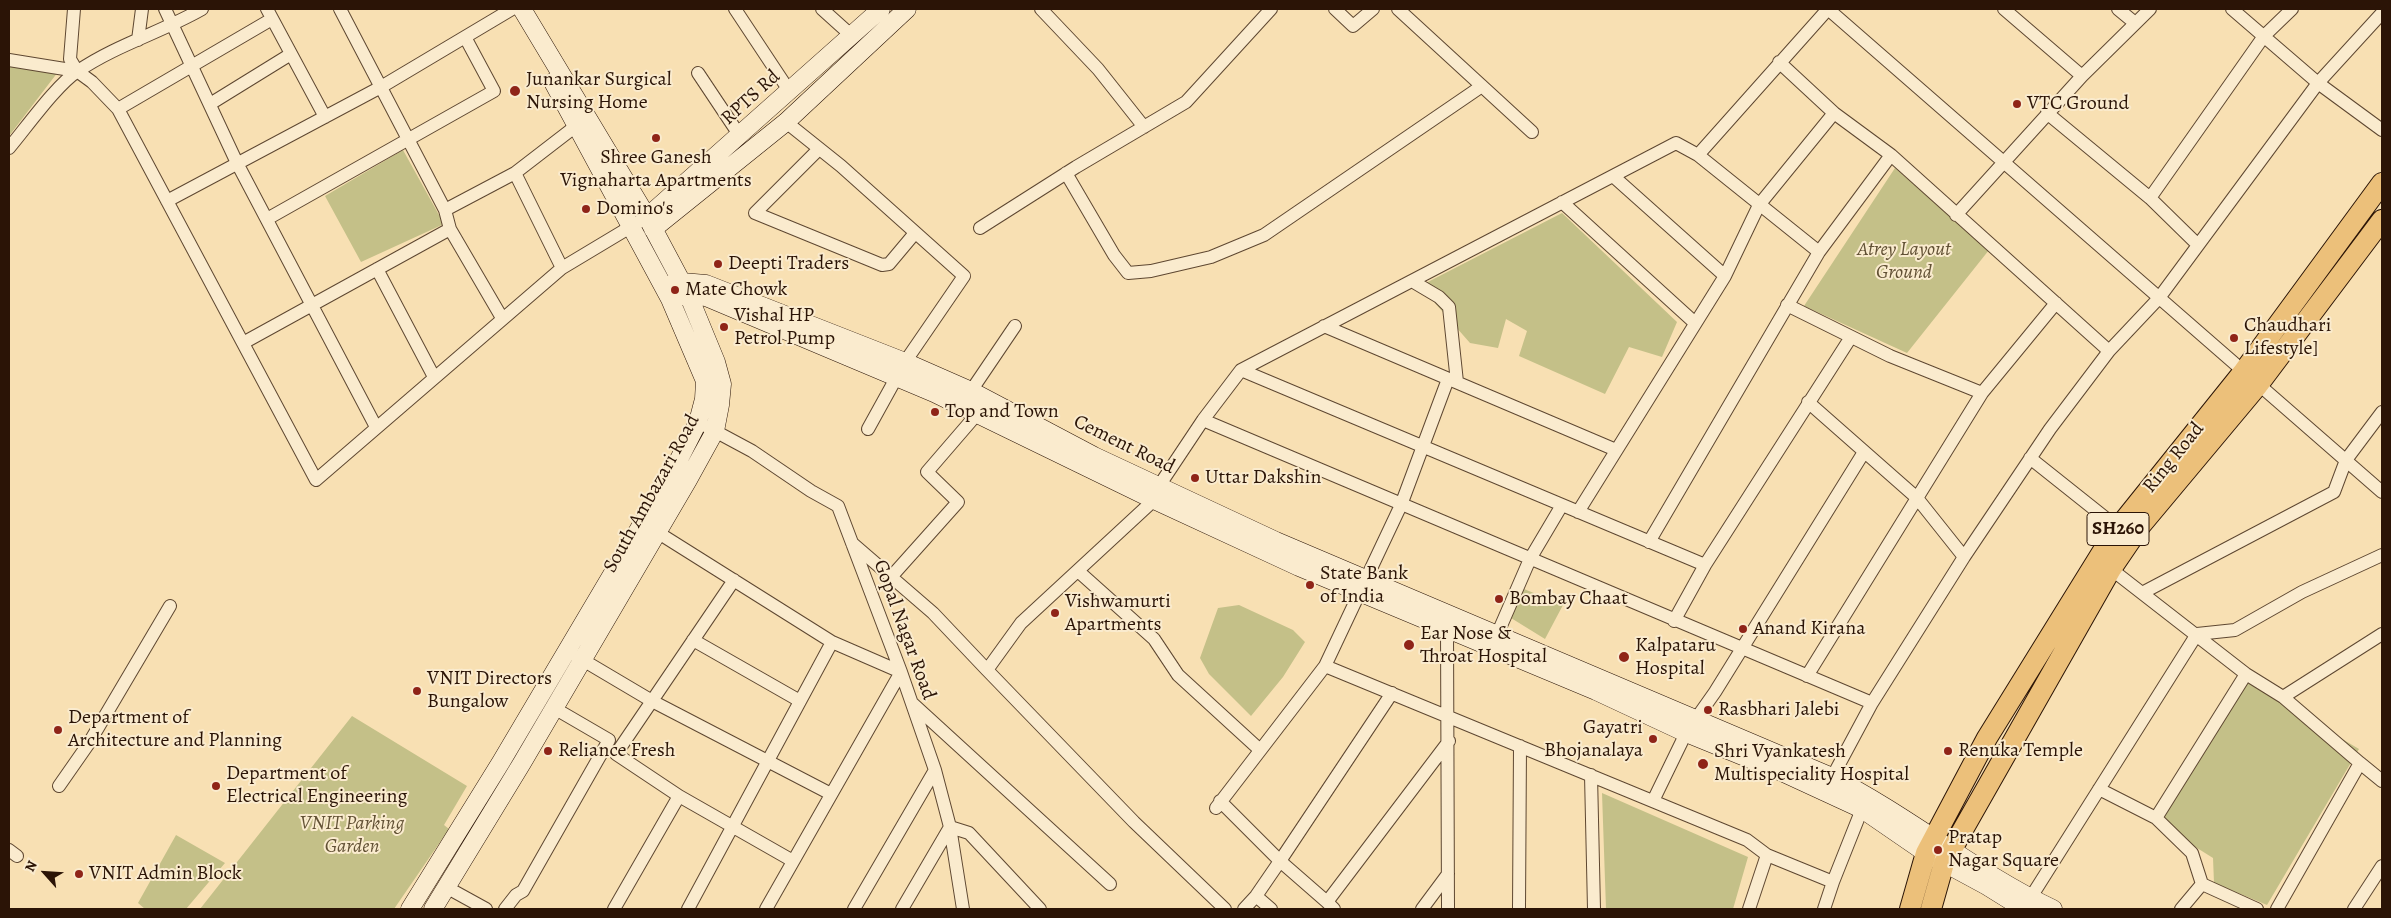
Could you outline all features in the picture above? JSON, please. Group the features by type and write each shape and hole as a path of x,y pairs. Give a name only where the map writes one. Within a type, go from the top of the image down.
{"main road":[{"path":"410,909 574,654 698,422 705,381 667,293 514,9"},
{"name":"South Ambazari Road","path":"433,909 554,708 574,654 657,532 715,430 722,384 716,362 685,288 650,223 514,9"},
{"name":"RPTS Rd","path":"650,223 740,136 881,9"},
{"path":"650,223 786,122 907,9"},
{"name":"Ring Road","path":"2251,378 2382,183"},
{"name":"Ring Road","path":"1910,909 1930,846 1987,738 2117,540 2141,525 2251,378 2382,220"},
{"name":"Cement Road","path":"667,293 706,284 900,370 978,414 1363,586 1448,630 1596,691 1691,726"},
{"name":"Cement Road","path":"900,370 971,392 1094,456 1156,493"},
{"name":"Ring Road","path":"1930,909 1947,856 2111,568 2117,540"},
{"name":"Cement Road","path":"1363,586 1497,635 1784,772 1872,797 1930,846"},
{"name":"Cement Road","path":"1828,785 1862,809 1930,846 2026,905 2053,909"}],"street":[{"path":"74,9 70,59 77,71 92,82 118,109 316,480 562,268 631,228 650,223"},
{"path":"138,40 142,9"},
{"path":"166,9 237,163 376,428"},
{"path":"9,148 77,71 138,40 174,25 202,9"},
{"path":"340,9 445,210 450,229 502,318"},
{"path":"167,202 381,87 514,9"},
{"path":"735,9 790,92"},
{"path":"822,9 852,36"},
{"path":"1041,9 1098,68 1144,127"},
{"path":"980,228 1066,173 1186,102 1271,9"},
{"path":"1335,9 1353,26 1372,9"},
{"path":"1398,9 1532,132"},
{"path":"1698,155 1828,9 2382,492"},
{"path":"2004,9 2082,76"},
{"path":"2118,9 2135,23"},
{"path":"1956,215 2002,162 2082,76 2150,9"},
{"path":"2232,9 2318,83 2382,130"},
{"path":"2150,198 2264,36 2292,9"},
{"path":"1828,785 1872,703 1964,557 2030,458 2109,351 2159,298 2318,83 2382,13"},
{"path":"118,109 193,67 270,14 325,117"},
{"path":"267,219 494,92 465,37"},
{"path":"210,104 291,54"},
{"path":"9,60 77,71"},
{"path":"1779,62 1834,113 1891,155 2109,351"},
{"path":"698,73 740,136"},
{"path":"1066,173 1114,255 1128,273 1151,270 1211,257 1264,235 1482,86"},
{"path":"1578,512 1725,276 1759,205 1834,113"},
{"path":"2048,113 2150,198 2198,244"},
{"path":"786,122 964,276 900,370 868,429"},
{"path":"445,210 515,173 576,126"},
{"path":"987,670 1021,624 1078,571 1156,493 1203,420 1241,370 1676,142 1698,155 1819,252"},
{"path":"819,149 755,213 882,265 889,264 915,233"},
{"path":"1649,542 1819,252 1891,155"},
{"path":"515,173 562,268"},
{"path":"1613,176 1725,276"},
{"path":"1562,202 1695,323"},
{"path":"242,342 450,229"},
{"path":"377,269 434,377"},
{"path":"1412,280 1439,297 1448,307 1453,381 1421,446 1400,505 1325,666 1218,805 1330,906 1449,741"},
{"path":"1807,676 1982,393 2056,303"},
{"path":"1787,305 1851,337 1982,393"},
{"path":"971,392 1016,326"},
{"path":"1324,326 1616,450"},
{"path":"1674,621 1705,565 1851,337"},
{"path":"1241,370 1705,565"},
{"path":"1808,402 1917,498 1964,557"},
{"path":"2142,594 2334,492 2346,460 2382,412"},
{"path":"891,577 958,502 927,472 978,414"},
{"path":"1203,420 1740,649 1872,703"},
{"name":"Gopal Nagar Road","path":"698,422 752,451 810,491 838,506 901,672 935,770 950,827 963,909"},
{"path":"1653,801 1691,726 1864,452"},
{"path":"2030,458 2117,540"},
{"path":"1497,635 1530,559 1562,505"},
{"path":"657,532 832,642 901,672 766,909"},
{"path":"852,543 933,613 1134,822 1225,909"},
{"path":"2197,634 2235,630 2302,592 2382,555"},
{"path":"2111,568 2246,674 2283,697 2382,781"},
{"path":"1078,571 1154,639 1178,675 1260,750"},
{"path":"734,580 616,754 679,796 732,828 793,861"},
{"path":"59,786 89,743 170,606"},
{"path":"1448,630 1448,909"},
{"path":"2026,905 2197,634"},
{"path":"2283,697 2382,634"},
{"path":"693,640 800,701"},
{"path":"688,909 832,642"},
{"path":"574,654 652,701 831,794"},
{"path":"1325,666 1746,840 1767,855 1833,882"},
{"path":"2156,818 2246,674"},
{"path":"1244,909 1256,896 1280,861 1392,693"},
{"path":"911,702 1110,884"},
{"path":"505,909 516,895 523,891 608,740 554,708"},
{"path":"1519,909 1520,746"},
{"path":"2277,909 2360,762"},
{"path":"854,909 935,770"},
{"path":"1591,775 1594,909"},
{"path":"2099,789 2156,818 2192,853 2202,884 2257,909"},
{"path":"614,909 679,796"},
{"path":"1824,909 1862,809"},
{"path":"902,909 950,827 969,833 1040,909"},
{"path":"1749,909 1767,855"},
{"path":"2354,909 2382,866"},
{"path":"1422,909 1448,874"},
{"path":"2181,909 2202,884"},
{"path":"446,887 486,909"},
{"path":"1256,896 1271,909"}],"green space":[{"path":"9,63 61,68 9,136"},
{"path":"403,150 444,224 361,262 325,196"},
{"name":"Atrey Layout Ground","path":"1895,168 1989,250 1907,353 1804,306"},
{"path":"1562,213 1677,322 1662,357 1629,347 1605,394 1519,356 1527,331 1506,319 1498,348 1470,343 1420,286"},
{"path":"1524,589 1563,605 1545,639 1511,618"},
{"path":"1239,605 1293,630 1305,642 1283,677 1251,716 1209,674 1200,658 1218,608"},
{"path":"2241,679 2359,749 2267,905 2214,883 2213,858 2162,826 2156,825"},
{"name":"VNIT Parking Garden","path":"352,716 467,786 444,825 449,829 394,909 200,909"},
{"path":"1602,793 1748,857 1733,909 1606,909"},
{"path":"176,835 225,863 186,909 145,909 138,903"}],"place":[{"name":"Junankar Surgical Nursing Home","path":"515,91"},
{"name":"VTC Ground","path":"2017,104"},
{"name":"Shree Ganesh Vignaharta Apartments","path":"656,138"},
{"name":"Domino's","path":"586,209"},
{"name":"Deepti Traders","path":"718,264"},
{"name":"Mate Chowk","path":"675,290"},
{"name":"Vishal HP Petrol Pump","path":"724,327"},
{"name":"Chaudhari Lifestyle]","path":"2234,338"},
{"name":"Top and Town","path":"935,412"},
{"name":"Uttar Dakshin","path":"1195,478"},
{"name":"State Bank of India","path":"1310,585"},
{"name":"Bombay Chaat","path":"1499,599"},
{"name":"Vishwamurti Apartments","path":"1055,613"},
{"name":"Anand Kirana","path":"1743,629"},
{"name":"Ear Nose & Throat Hospital","path":"1409,645"},
{"name":"Kalpataru Hospital","path":"1624,657"},
{"name":"VNIT Directors Bungalow","path":"417,691"},
{"name":"Rasbhari Jalebi","path":"1708,710"},
{"name":"Department of Architecture and Planning","path":"58,730"},
{"name":"Gayatri Bhojanalaya","path":"1653,739"},
{"name":"Reliance Fresh","path":"548,751"},
{"name":"Renuka Temple","path":"1948,751"},
{"name":"Shri Vyankatesh Multispeciality Hospital","path":"1703,764"},
{"name":"Department of Electrical Engineering","path":"216,786"},
{"name":"Pratap Nagar Square","path":"1938,850"},
{"name":"VNIT Admin Block","path":"79,874"}]}
